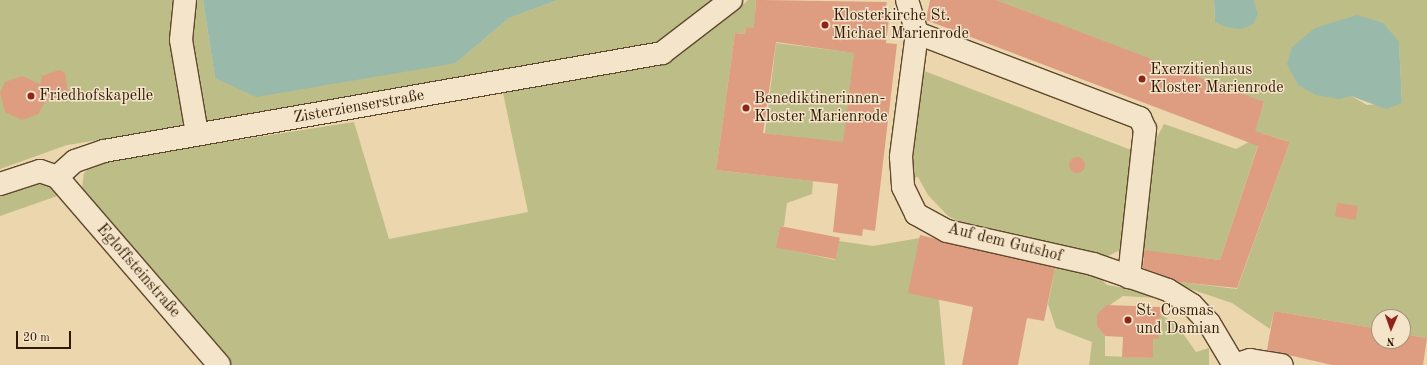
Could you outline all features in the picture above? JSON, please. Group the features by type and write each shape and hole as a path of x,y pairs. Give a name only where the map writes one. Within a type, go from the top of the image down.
{"street":[{"path":"185,0 181,40 197,134"},
{"name":"Zisterzienserstraße","path":"57,177 75,161 104,151 662,53 714,15 731,0"},
{"name":"Auf dem Gutshof","path":"907,0 917,32 901,157 903,187 916,214 947,231 1093,264 1168,290 1192,305 1209,323 1234,365"},
{"path":"917,32 1140,118 1146,129 1129,277"},
{"path":"0,184 40,171 57,177"},
{"name":"Egloffsteinstraße","path":"57,177 219,365"},
{"path":"1234,365 1250,360 1282,365"}],"green space":[{"path":"0,0 203,0 215,78 456,63 509,18 558,0 719,0 658,44 402,92 67,145 0,169"},
{"path":"748,0 756,0 755,12 762,30 746,27 745,34 735,33 716,170 813,181 812,194 787,203 784,226 780,226 776,247 835,260 839,241 873,246 920,238 939,300 945,365 229,365 82,188 84,173 96,162 354,122 389,239 528,212 503,93 666,64 718,24 727,12 735,12"},
{"path":"996,0 1214,0 1215,22 1258,14 1254,0 1427,0 1427,338 1411,335 1411,309 1371,309 1371,328 1274,311 1270,329 1232,303 1163,280 1237,289 1290,142 1262,133 1220,260 1140,250 1152,147 1164,124 1236,149 1249,142 1264,103","holes":["1399,42 1402,103 1367,105 1351,96"]},
{"path":"776,43 854,53 843,143 765,133"},
{"path":"919,69 1139,153 1130,240 1120,250 1104,258 970,228 948,216 928,195 918,177 906,179"},
{"path":"32,181 47,182 60,195 0,216 0,193"},
{"path":"1056,263 1095,273 1107,285 1158,294 1158,298 1123,296 1097,314 1097,327 1105,336 1105,356 1153,358 1153,338 1159,338 1160,314 1177,325 1196,352 1209,348 1209,365 1089,365 1092,342 1056,328 1048,304"}],"shaded area":[{"path":"203,0 558,0 509,18 456,63 256,97 215,78"},
{"path":"1214,0 1254,0 1258,14 1253,24 1241,29 1226,27 1215,22"},
{"path":"1357,15 1383,23 1399,42 1402,103 1386,109 1351,96 1339,99 1316,95 1298,85 1287,64 1292,47 1315,28"}],"building":[{"name":"Benediktinerinnen- Kloster Marienrode","path":"756,0 887,2 885,10 890,11 886,43 897,44 875,231 863,229 862,236 833,232 838,184 716,170 735,33 745,34 746,27 754,28","holes":["776,42 854,53 843,142 763,133"]},
{"name":"Exerzitienhaus Kloster Marienrode","path":"930,0 996,0 1264,102 1255,131 1290,142 1237,288 1179,282 1143,268 1144,250 1220,260 1258,146 926,20"},
{"name":"Friedhofskapelle","path":"59,70 65,73 68,94 45,102 38,114 22,120 5,112 0,93 5,82 22,76 40,84 42,76"},
{"path":"1074,157 1080,157 1085,162 1083,171 1080,173 1074,173 1069,168 1069,162"},
{"path":"1337,203 1358,206 1356,220 1335,217"},
{"path":"780,226 840,238 836,259 776,248"},
{"path":"920,235 1055,268 1044,321 1027,318 1018,365 962,365 973,307 908,293"},
{"name":"St. Cosmas und Damian","path":"1107,305 1161,307 1159,339 1153,338 1153,358 1122,357 1123,337 1105,336 1097,327 1097,314"},
{"path":"1274,311 1371,328 1371,349 1411,349 1411,335 1427,338 1423,365 1332,365 1267,350"}],"place":[{"name":"Klosterkirche St. Michael Marienrode","path":"825,25"},
{"name":"Exerzitienhaus Kloster Marienrode","path":"1142,79"},
{"name":"Friedhofskapelle","path":"31,96"},
{"name":"Benediktinerinnen- Kloster Marienrode","path":"746,108"},
{"name":"St. Cosmas und Damian","path":"1128,320"}]}
